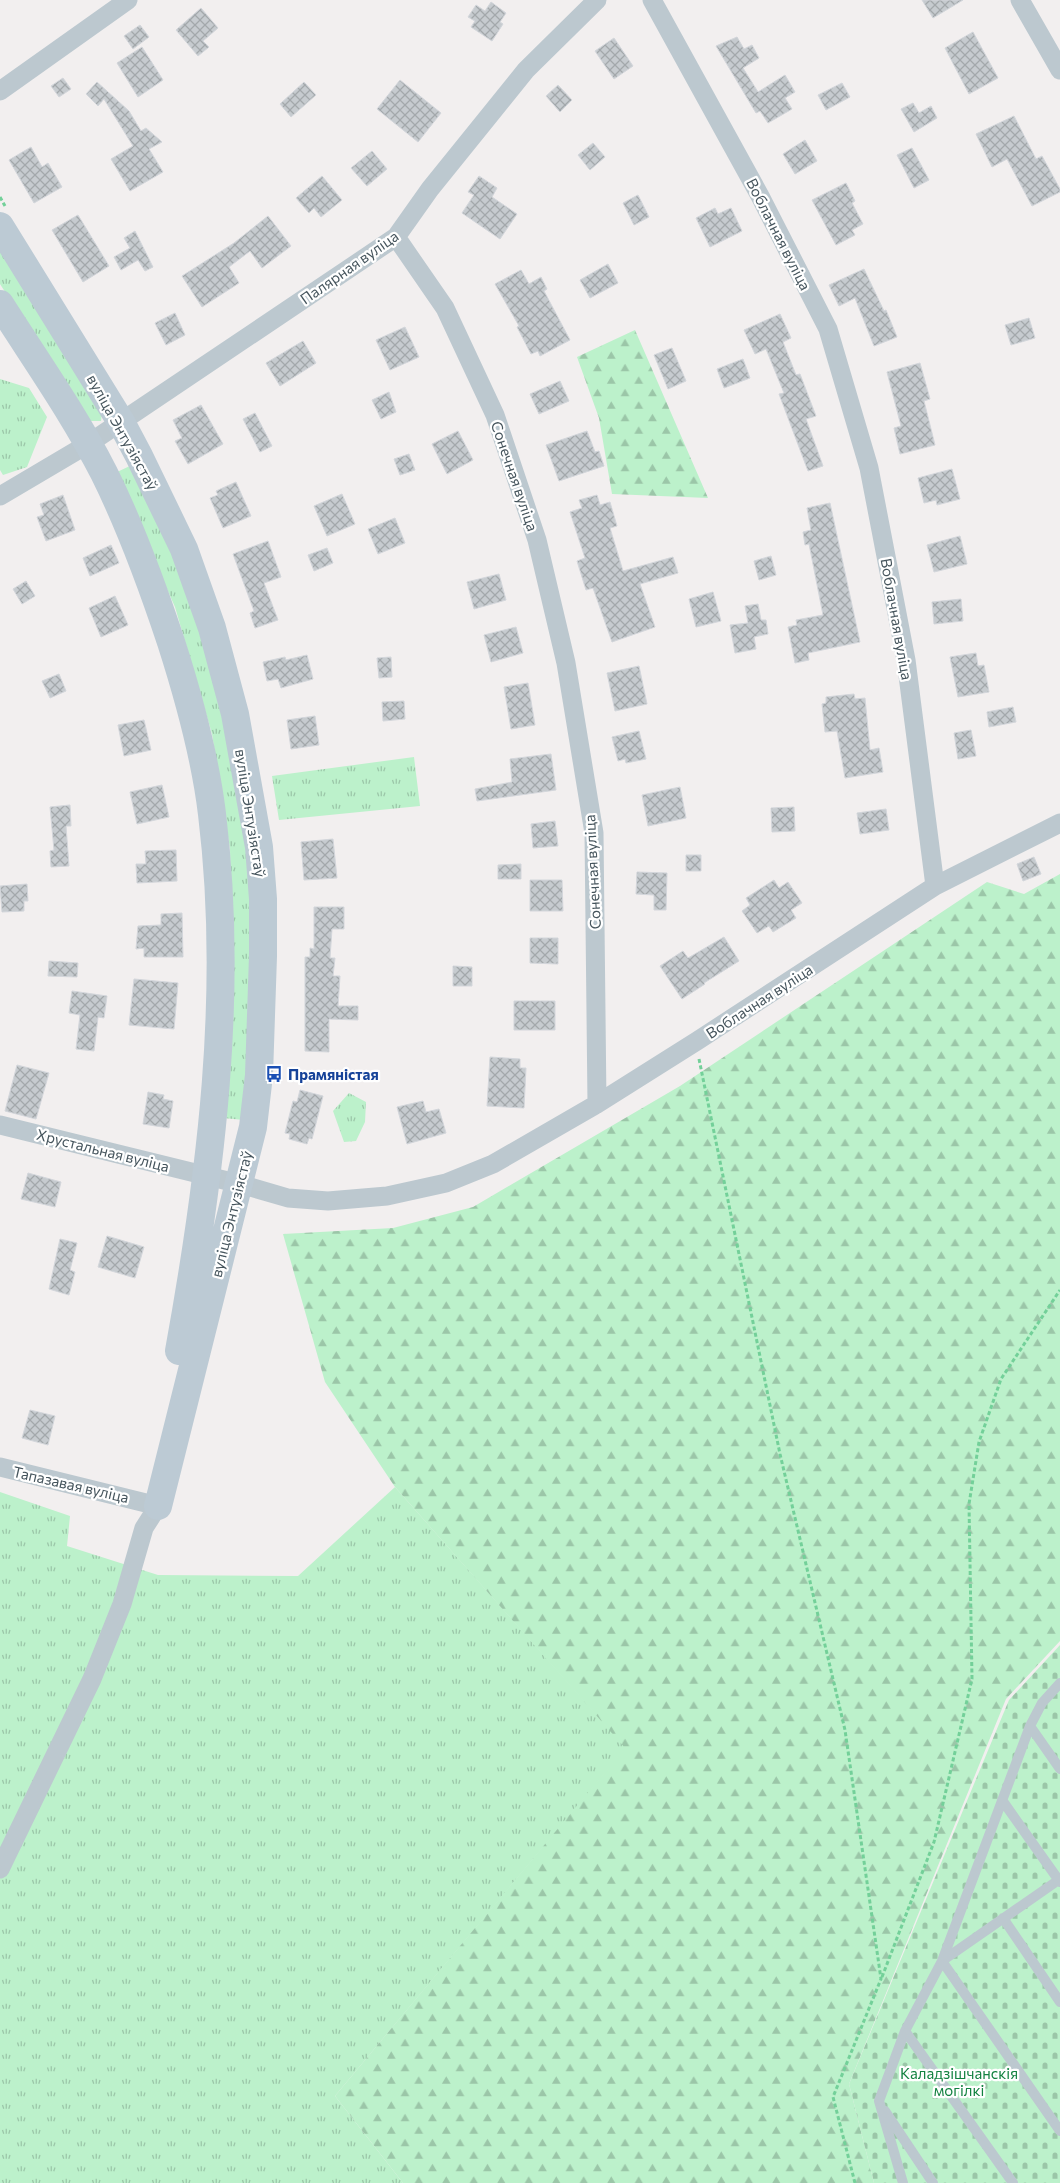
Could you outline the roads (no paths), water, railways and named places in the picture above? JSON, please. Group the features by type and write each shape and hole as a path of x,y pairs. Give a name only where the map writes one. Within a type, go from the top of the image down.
{"street":[{"path":"0,91 128,0"},
{"name":"Палярная вуліца","path":"0,496 88,444 396,237 430,190 526,70 597,0"},
{"name":"Воблачная вуліца","path":"597,1104 697,1042 935,886 906,660 869,468 828,329 760,196 652,0"},
{"path":"1020,0 1060,70"},
{"name":"вуліца Энтузіястаў","path":"0,226 121,422 184,549 212,628 235,714 260,847 263,918 259,1075 253,1127 240,1184 150,1503"},
{"name":"Сонечная вуліца","path":"396,237 445,308 495,415 537,540 566,663 594,834 597,1104"},
{"name":"вуліца Энтузіястаў","path":"0,304 88,444 116,500 153,588 201,745 212,812 221,944 220,1018 206,1175 192,1278 176,1372 150,1503"},
{"path":"935,886 1060,823"},
{"path":"240,1184 288,1198 328,1201 387,1196 446,1183 492,1164 597,1104"},
{"name":"Хрустальная вуліца","path":"0,1125 240,1184"},
{"name":"Тапазавая вуліца","path":"0,1467 150,1503"},
{"path":"0,1869 92,1679 122,1604 150,1503"}],"lane":[{"path":"903,2183 879,2102 904,2031 942,1961 1030,1726 1042,1704 1060,1683"},
{"path":"1030,1726 1060,1769"},
{"path":"942,1961 1060,1880 1002,1800"},
{"path":"1003,1918 1060,2002"},
{"path":"942,1961 1060,2131"},
{"path":"904,2031 1013,2183"},
{"path":"879,2102 933,2183"}],"place":[{"name":"Прамяністая","path":"274,1074"}],"park label":[{"name":"Каладзішчанскія могілкі","path":"959,2082"}]}
